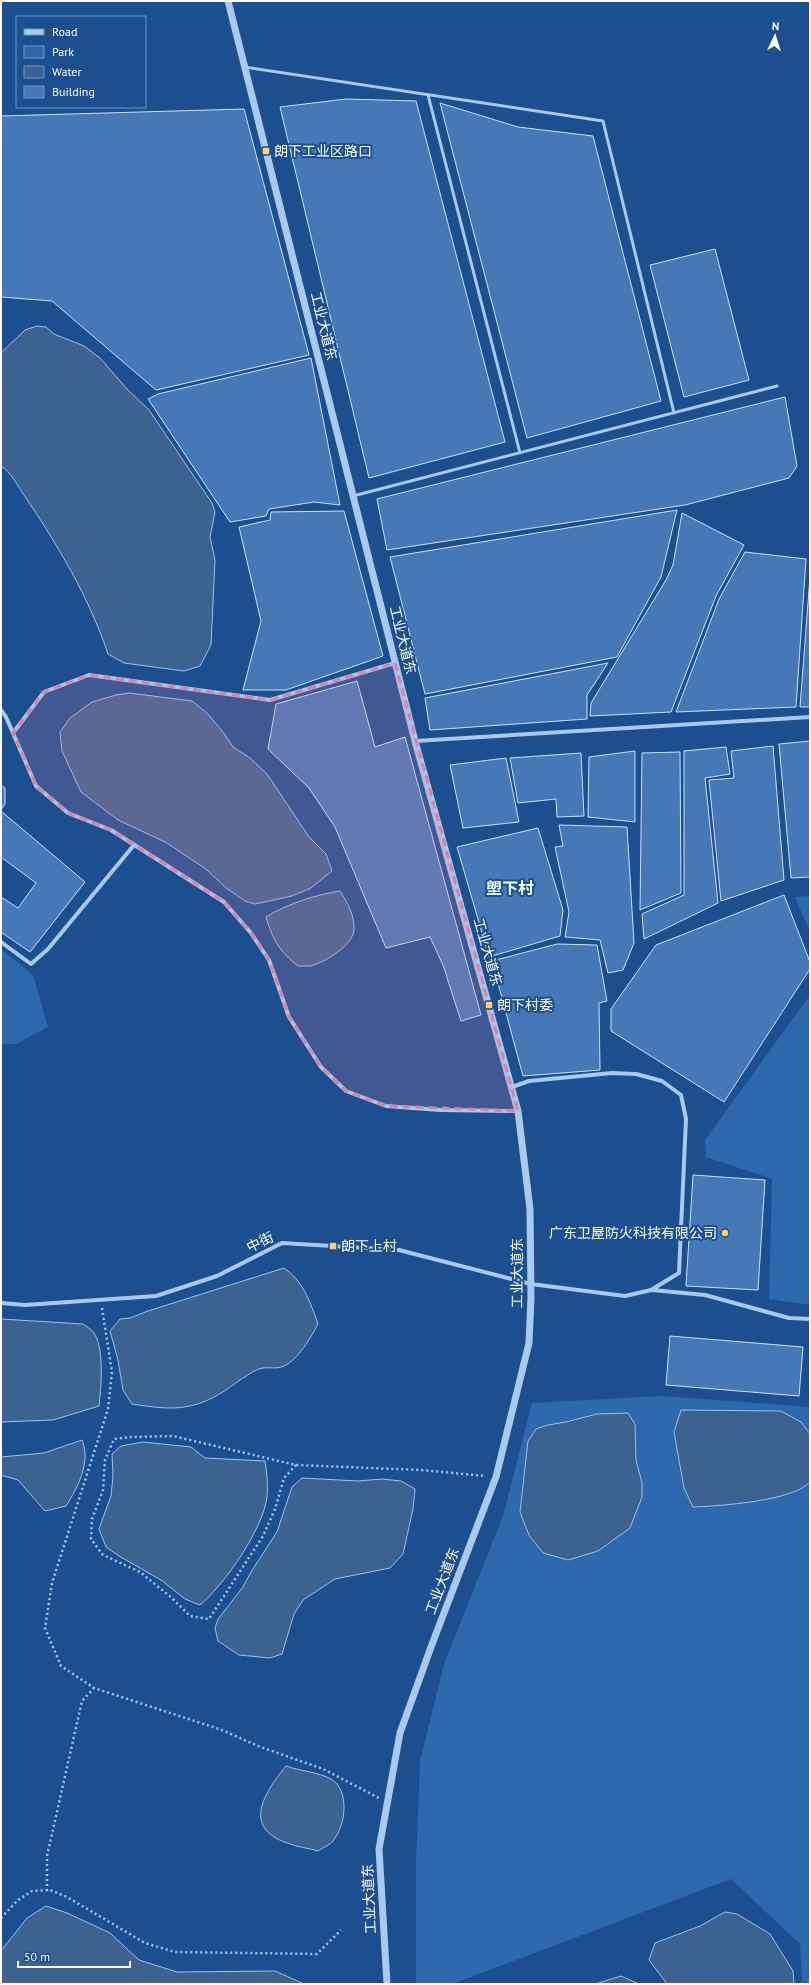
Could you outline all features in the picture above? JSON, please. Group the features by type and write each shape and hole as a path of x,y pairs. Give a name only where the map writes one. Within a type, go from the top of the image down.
{"street":[{"name":"工业大道东","path":"228,1 415,741 512,1087 518,1111 530,1209 531,1284 529,1343 496,1478 430,1647 400,1733 379,1849 388,1984"},
{"path":"13,733 44,692 89,675 270,700 396,663"},
{"path":"1,710 13,733 36,786 68,813 111,830 224,902 251,933 269,960 289,1017 321,1067 346,1091 386,1106 440,1110 518,1111"},
{"path":"415,741 810,716"},
{"path":"1,942 31,964 48,949 134,845"},
{"path":"512,1087 529,1081 612,1074 630,1074 662,1080 681,1095 686,1119 679,1273 651,1290"},
{"name":"中街","path":"1,1303 25,1305 156,1296 217,1276 282,1243 399,1250 531,1284 625,1296 651,1290"},
{"path":"651,1290 705,1295 789,1318 810,1319"}],"lane":[{"path":"244,66 603,121 674,413"},
{"path":"428,95 520,453"},
{"path":"353,496 777,386"}],"path":[{"path":"101,1299 112,1372 108,1410 52,1583 45,1628 61,1666 94,1688 222,1730 258,1746 323,1769 365,1791 388,1800"},
{"path":"296,1465 284,1478 275,1509 263,1536 209,1619 190,1616 172,1598 140,1572 103,1555 91,1539 92,1519 103,1490 105,1460 114,1439 174,1436 296,1465 421,1470 496,1478"},
{"path":"47,1891 47,1856 82,1701 94,1688"},
{"path":"1,1918 18,1900 32,1891 50,1890 67,1898 145,1943 174,1952 317,1954 341,1930"}],"highlighted area":[{"path":"395,663 518,1111 386,1106 346,1091 321,1067 289,1017 269,960 251,933 224,902 111,830 68,813 36,786 13,733 44,692 89,675 270,700"}],"green space":[{"path":"810,896 810,932 795,897"},
{"path":"1,949 33,975 48,1027 16,1044 1,1044"},
{"path":"810,995 810,1305 769,1299 772,1179 706,1157 705,1140"},
{"path":"662,1396 810,1407 810,1984 802,1984 800,1944 731,1879 452,1984 416,1984 416,1864 420,1761 444,1664 503,1516 532,1403"}],"water":[{"path":"37,326 46,327 54,334 84,346 100,358 126,388 149,410 212,503 215,512 210,537 215,560 211,645 200,666 184,671 124,663 108,654 92,612 60,552 14,479 8,471 1,466 1,353 25,330"},
{"path":"129,693 192,701 207,713 233,747 250,758 267,774 309,837 326,854 332,871 311,888 292,896 255,904 245,901 226,888 206,869 165,842 118,820 81,792 62,751 60,732 70,718 92,702"},
{"path":"340,891 352,914 354,924 353,935 344,947 323,961 310,966 298,966 281,950 274,939 266,917 283,908 302,901"},
{"path":"284,1268 291,1273 306,1293 318,1324 304,1348 294,1359 281,1367 262,1368 256,1370 214,1397 191,1406 169,1408 132,1404 123,1390 118,1360 110,1331 120,1319 130,1318"},
{"path":"1,1319 83,1324 91,1330 97,1339 101,1357 99,1406 53,1420 1,1422"},
{"path":"681,1410 781,1411 801,1422 810,1434 810,1482 788,1494 773,1498 737,1504 693,1507 684,1488 674,1432"},
{"path":"628,1413 635,1424 636,1460 642,1483 642,1497 630,1528 598,1551 568,1560 543,1553 529,1535 520,1512 528,1441 536,1429 548,1425 597,1414"},
{"path":"82,1440 85,1457 84,1466 79,1483 66,1506 45,1511 18,1480 1,1475 1,1457 44,1453"},
{"path":"143,1442 191,1447 205,1458 265,1461 267,1497 264,1510 251,1540 231,1570 210,1596 200,1605 185,1599 161,1580 106,1547 99,1529 111,1496 113,1476 112,1454 121,1446"},
{"path":"302,1478 358,1481 382,1479 401,1481 415,1489 413,1509 403,1554 390,1568 335,1579 303,1600 294,1614 282,1654 270,1658 239,1655 218,1641 215,1628 218,1619 243,1587 277,1532 292,1487"},
{"path":"286,1766 315,1773 331,1779 337,1784 341,1791 344,1808 341,1826 333,1841 318,1851 287,1843 273,1836 264,1828 261,1818 261,1808 271,1787"},
{"path":"46,1906 67,1913 110,1933 139,1960 177,1972 275,1971 304,1984 1,1984 1,1951 27,1918"},
{"path":"725,1912 737,1914 770,1934 793,1971 794,1984 667,1984 649,1960 655,1943 700,1926"},
{"path":"621,1976 639,1984 595,1984"}],"building":[{"path":"346,99 416,101 505,442 369,478 280,107"},
{"path":"440,103 518,127 593,136 661,401 527,438"},
{"path":"244,109 309,355 156,390 52,301 1,297 1,116"},
{"path":"715,249 749,380 684,397 650,265"},
{"path":"311,358 340,505 314,502 269,509 266,516 230,522 148,399 158,394"},
{"path":"785,397 797,466 789,478 685,505 387,550 377,499"},
{"path":"677,510 661,577 617,657 425,694 390,557"},
{"path":"344,511 383,656 286,690 243,690 261,621 239,527 270,520 271,512"},
{"path":"682,513 744,545 716,596 671,712 590,716 591,703 666,580 673,565"},
{"path":"745,552 806,559 796,707 676,712 719,599"},
{"path":"810,577 810,707 800,707"},
{"path":"608,663 587,695 587,719 430,730 425,698"},
{"path":"357,681 375,747 405,737 481,1015 461,1021 443,965 430,937 386,948 335,827 309,788 268,749 276,704"},
{"path":"810,741 810,877 791,878 779,744"},
{"path":"773,746 784,880 721,901 709,780 734,778 731,751"},
{"path":"726,747 730,774 705,778 718,903 644,939 642,914 684,895 684,751"},
{"path":"635,751 635,822 588,817 589,757"},
{"path":"680,752 681,893 640,910 642,753"},
{"path":"581,753 584,816 557,817 556,799 518,803 510,758"},
{"path":"506,758 519,822 463,828 450,765"},
{"path":"1,785 5,788 5,804 1,810"},
{"path":"1,811 85,882 30,952 1,932 1,897 18,908 36,883 1,857"},
{"path":"559,825 627,827 634,943 623,970 608,973 600,940 565,937 569,912 555,847 563,846"},
{"path":"538,828 563,910 560,936 489,957 457,847"},
{"path":"784,895 810,962 810,969 724,1102 611,1031 611,1009 656,945"},
{"path":"557,944 597,945 607,1001 599,1003 600,1070 523,1076 492,961"},
{"name":"广东卫屋防火科技有限公司","path":"693,1175 765,1180 758,1290 686,1286"},
{"path":"670,1336 803,1347 799,1396 666,1385"}],"place":[{"name":"朗下工业区路口","path":"266,151"},
{"name":"朗下村委","path":"489,1005"},
{"name":"广东卫屋防火科技有限公司","path":"725,1233"},
{"name":"朗下上村","path":"333,1246"}],"district":[{"name":"塱下村","path":"510,888"}]}
